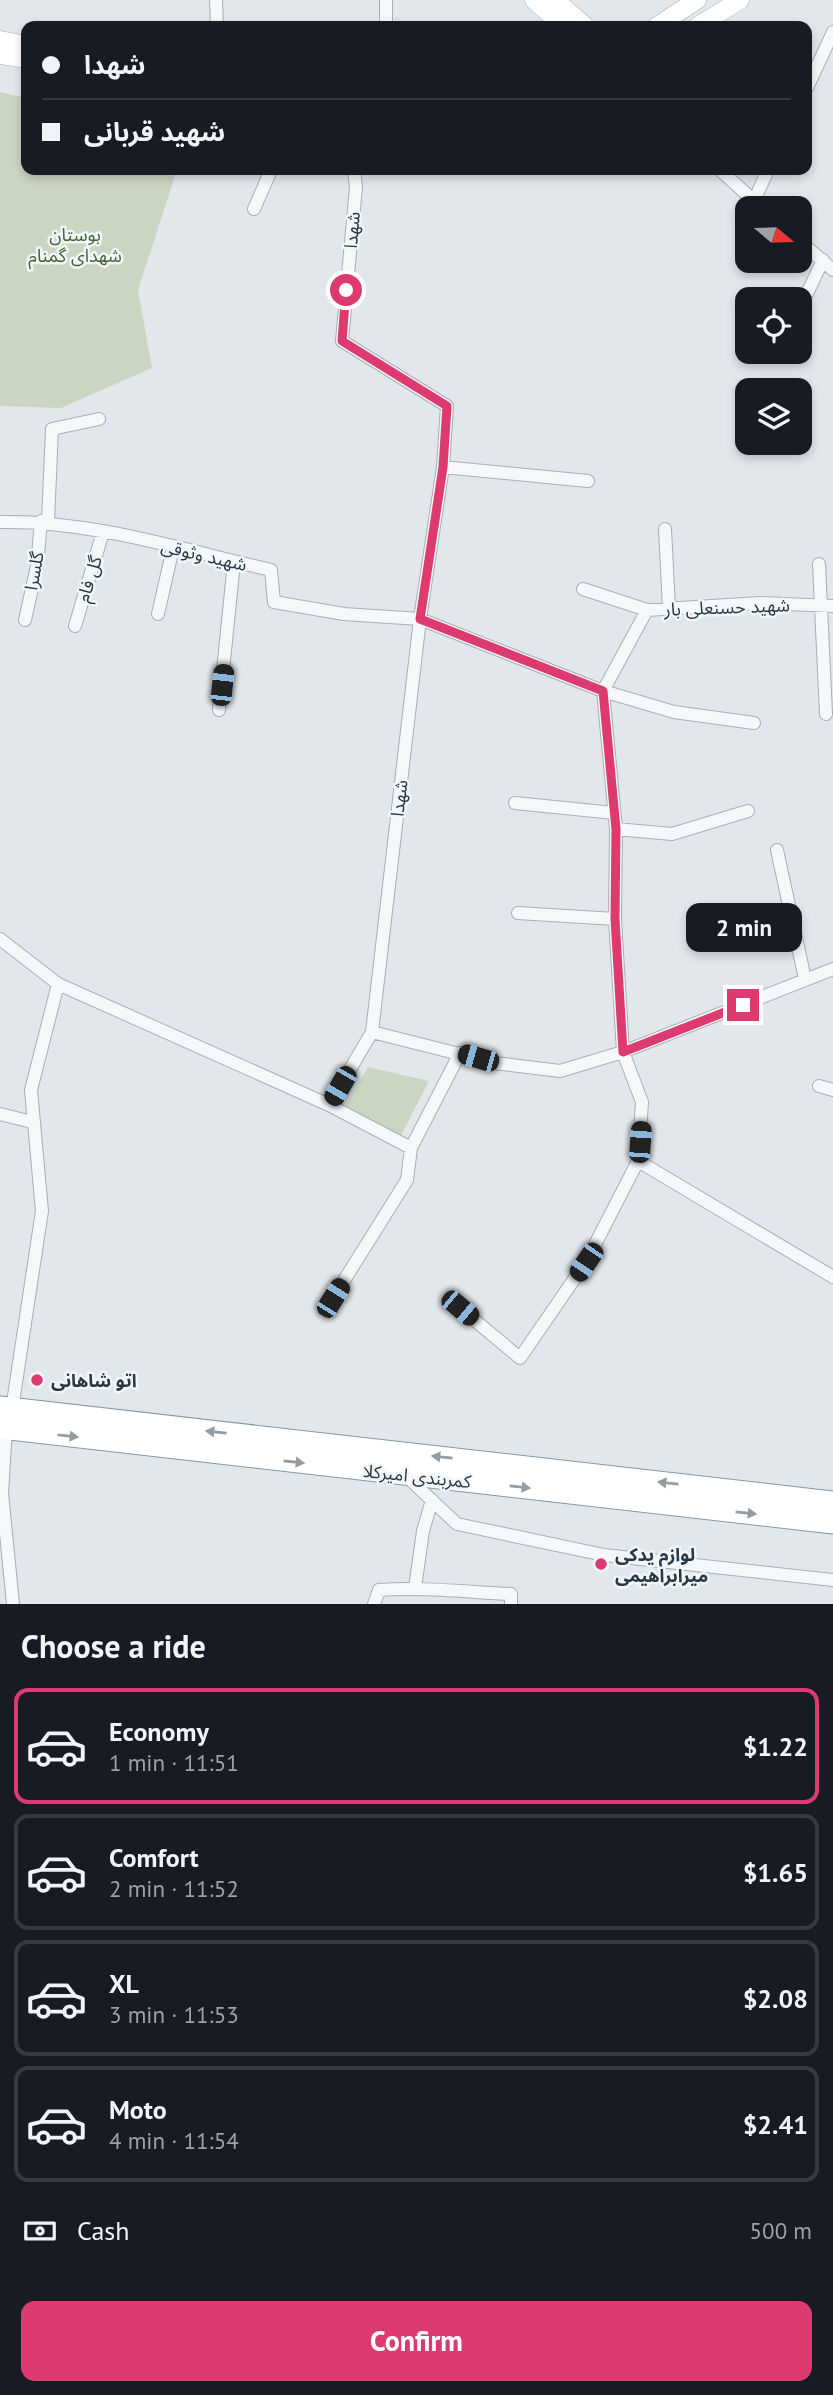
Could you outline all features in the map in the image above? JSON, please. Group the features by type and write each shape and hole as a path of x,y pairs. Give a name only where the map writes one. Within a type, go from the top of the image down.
{"highway":[{"name":"کمربندی امیرکلا","path":"5,1418 404,1474 833,1523"},
{"name":"کمربندی امیرکلا","path":"5,1418 833,1502"}],"main road":[{"path":"534,0 558,21"},
{"path":"555,0 579,21"},
{"path":"665,21 697,0"},
{"path":"706,21 740,0"},
{"path":"0,40 21,45"},
{"path":"0,55 21,59"}],"street":[{"path":"216,0 217,21"},
{"path":"386,21 387,0"},
{"path":"812,77 833,32"},
{"path":"254,209 269,175"},
{"name":"شهدا","path":"329,1105 372,1032 420,619 443,467 447,406 342,341 356,187 355,175"},
{"path":"356,187 359,175"},
{"path":"726,175 749,196"},
{"path":"760,196 767,175"},
{"path":"812,251 833,270"},
{"path":"810,287 823,260"},
{"name":"گلسرا","path":"25,620 44,522 52,429 99,419"},
{"path":"443,467 587,481"},
{"name":"شهید وثوقی","path":"0,522 44,522 103,532 271,570 274,602 344,614 420,619"},
{"path":"665,529 669,609"},
{"name":"گل فام","path":"75,626 103,532"},
{"path":"158,614 173,548"},
{"path":"219,710 234,562"},
{"path":"818,564 827,606 826,713"},
{"name":"شهید حسنعلی بار","path":"583,589 647,610 760,603 827,606"},
{"path":"460,1308 520,1358 586,1262 638,1161 642,1102 623,1052 615,919 616,829 603,691 647,610"},
{"path":"420,619 603,691 674,712 754,723"},
{"path":"515,803 614,813"},
{"path":"616,829 672,834 748,811"},
{"path":"777,850 806,979"},
{"path":"518,913 615,919"},
{"path":"0,939 58,984 329,1105 411,1149"},
{"path":"372,1032 495,1063 561,1071 623,1052 833,969"},
{"path":"13,1604 1,1493 5,1418 42,1211 31,1090 58,984"},
{"path":"333,1298 407,1180 411,1149 460,1053"},
{"path":"819,1086 833,1090"},
{"path":"0,1114 32,1122"},
{"path":"638,1161 833,1278"},
{"path":"404,1474 457,1524 604,1555 833,1580"},
{"path":"415,1588 422,1531 432,1500"},
{"path":"374,1604 379,1590 415,1588 445,1592 511,1594 511,1604"}],"green space":[{"name":"بوستان شهدای گمنام","path":"0,92 21,97 21,175 175,175 138,290 152,368 61,408 0,406"},
{"path":"368,1067 429,1081 396,1145 342,1112"}],"place":[{"name":"اتو شاهانی","path":"37,1380"},
{"name":"لوازم یدکی میرابراهیمی","path":"601,1564"}],"route":[{"path":"346,290 342,341 447,406 443,467 420,619 603,691 616,829 615,919 623,1052 743,1005"}]}
